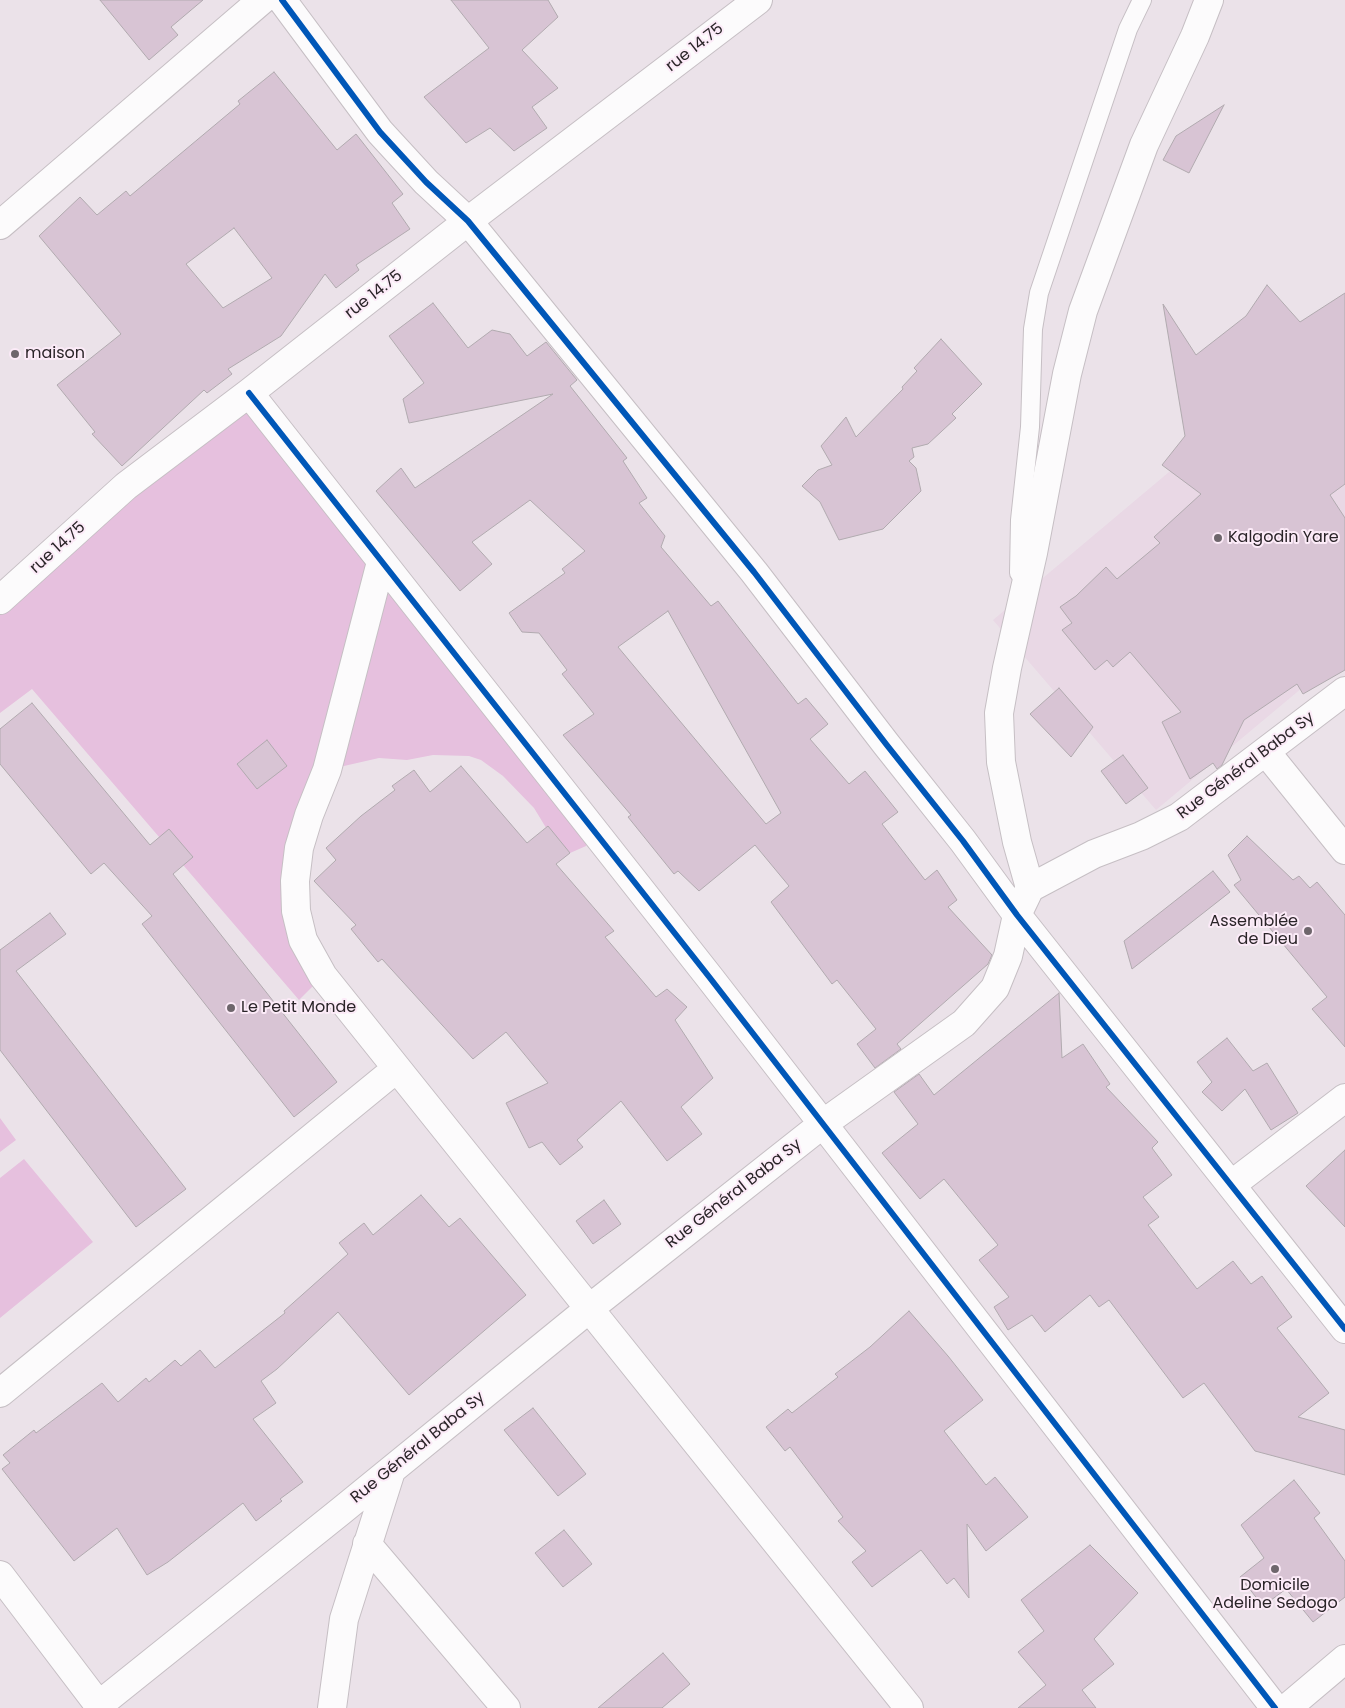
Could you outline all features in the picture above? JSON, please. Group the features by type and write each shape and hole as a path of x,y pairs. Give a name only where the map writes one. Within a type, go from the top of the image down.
{"street":[{"path":"0,225 262,0"},
{"path":"282,0 380,132 426,182 468,221 792,621 886,744 963,840 1017,915 1345,1329"},
{"name":"rue 14.75","path":"0,600 126,486 249,393 468,221 758,0"},
{"path":"1030,888 1015,834 1001,762 999,713 1007,668 1033,553 1067,374 1083,311 1144,144 1195,36 1209,0"},
{"path":"249,393 824,1123 1275,1708"},
{"path":"381,562 327,770 299,848 295,881 296,911 303,940 323,976 396,1069 590,1308 909,1708"},
{"name":"Rue Général Baba Sy","path":"100,1707 590,1308 824,1123 964,1023 995,988 1008,956 1017,915 1030,888 1094,854 1141,836 1179,817 1345,691"},
{"path":"1266,752 1345,850"},
{"path":"0,1393 396,1069"},
{"path":"1231,1185 1345,1098"},
{"path":"332,1708 344,1619 390,1470"},
{"path":"367,1544 506,1708"},
{"path":"0,1575 100,1707"},
{"path":"1287,1708 1345,1659"}],"lane":[{"path":"1018,624 1020,520 1030,426 1033,329 1039,292 1128,29 1142,0"}],"shaded area":[{"name":"Kalgodin Yare","path":"1345,324 1345,652 1156,810 993,620"},
{"path":"245,396 592,836 586,846 570,853 548,831 534,808 503,776 481,760 469,756 433,755 407,760 379,758 322,771 294,861 323,976 299,1000 32,689 0,713 0,612"},
{"path":"0,1118 16,1140 0,1152"},
{"path":"24,1159 93,1242 0,1318 0,1178"}],"building":[{"path":"100,0 203,0 171,27 178,35 149,60"},
{"path":"451,0 548,0 558,17 522,50 558,88 532,107 547,128 514,151 490,128 466,143 424,97 489,48"},
{"path":"274,72 337,150 356,134 403,194 392,203 410,229 356,265 359,270 336,288 325,274 281,336 228,369 232,374 207,393 204,390 122,466 92,434 95,432 57,385 121,334 39,236 80,197 97,215 126,191 130,196 240,104 238,101","holes":["234,228 272,278 223,308 186,264"]},
{"path":"1224,105 1189,173 1163,160 1176,136"},
{"name":"Kalgodin Yare","path":"1267,285 1300,322 1345,293 1345,484 1330,495 1345,518 1345,670 1303,694 1297,684 1244,720 1222,765 1217,769 1213,763 1190,779 1162,722 1181,712 1130,652 1113,667 1107,660 1095,670 1062,630 1072,623 1060,607 1076,596 1106,567 1117,579 1160,543 1154,537 1201,494 1162,465 1185,436 1163,304 1196,355 1246,316"},
{"path":"433,303 468,348 492,330 510,334 527,356 546,342 577,380 570,386 627,458 623,461 647,498 639,503 665,536 661,547 711,606 718,601 798,704 806,698 828,724 810,739 849,784 865,771 898,812 882,824 925,880 937,870 957,900 948,907 992,955 988,964 897,1044 901,1049 875,1068 857,1044 876,1029 837,980 832,984 771,902 789,886 755,845 699,891 678,871 674,874 628,817 631,815 563,735 594,714 562,674 567,670 539,633 522,632 509,613 565,573 562,569 585,551 530,500 472,542 492,564 460,591 376,491 401,468 415,488 553,394 409,423 403,399 424,383 389,336","holes":["668,611 781,813 766,824 618,647"]},
{"path":"941,339 982,384 952,414 956,418 928,444 912,448 914,457 909,461 916,468 921,491 883,529 839,540 820,502 802,486 818,470 832,465 821,446 846,417 856,437 903,389 902,387 917,371 914,368"},
{"path":"1059,688 1093,727 1071,757 1030,714"},
{"path":"32,703 150,845 169,829 193,857 173,874 337,1082 294,1117 142,924 152,916 104,863 91,874 0,764 0,729"},
{"path":"267,740 287,766 257,789 237,764"},
{"path":"1123,755 1148,788 1126,804 1101,771"},
{"path":"461,766 527,843 548,826 570,853 556,864 614,931 605,937 656,997 667,989 687,1007 675,1020 713,1078 681,1107 702,1134 667,1161 621,1101 577,1140 583,1147 560,1165 542,1142 529,1148 506,1103 548,1083 506,1032 473,1059 382,959 378,962 351,929 356,925 314,881 336,860 326,848 361,816 395,790 392,786 414,770 430,792"},
{"path":"1247,836 1293,880 1299,876 1310,888 1317,882 1345,915 1345,1047 1312,1009 1327,997 1234,885 1241,880 1228,855"},
{"path":"1213,871 1230,892 1132,969 1124,941"},
{"path":"50,913 66,934 16,971 186,1189 136,1227 0,1050 0,950"},
{"path":"1059,993 1062,1058 1083,1044 1110,1084 1106,1087 1158,1142 1152,1148 1172,1175 1143,1197 1159,1217 1148,1225 1197,1289 1233,1261 1251,1284 1262,1276 1292,1317 1277,1328 1329,1393 1298,1417 1345,1430 1345,1475 1255,1451 1204,1383 1183,1398 1109,1300 1099,1307 1090,1295 1045,1332 1032,1315 1008,1330 994,1307 1009,1297 979,1260 998,1245 944,1179 920,1199 882,1153 918,1124 894,1092 919,1074 934,1095"},
{"path":"1227,1038 1253,1071 1267,1063 1298,1113 1271,1130 1245,1089 1222,1111 1202,1092 1212,1082 1197,1062"},
{"path":"1345,1150 1345,1227 1306,1186"},
{"path":"421,1195 449,1227 460,1218 526,1295 409,1395 338,1312 277,1369 261,1381 276,1403 253,1419 303,1482 280,1499 282,1501 256,1521 243,1503 168,1562 147,1575 117,1528 74,1561 2,1469 10,1463 3,1455 34,1430 36,1433 102,1383 118,1402 146,1378 149,1382 175,1360 181,1366 200,1350 215,1368 285,1313 284,1311 348,1254 339,1243 364,1223 373,1235"},
{"path":"604,1200 621,1224 593,1244 576,1221"},
{"path":"909,1311 983,1400 944,1431 986,1485 995,1477 1028,1517 986,1551 967,1524 969,1598 954,1578 947,1584 921,1550 872,1587 852,1562 866,1551 838,1521 843,1517 790,1447 785,1451 766,1427 788,1409 792,1413 838,1377 835,1374 870,1347"},
{"path":"533,1408 586,1474 558,1496 504,1430"},
{"path":"1294,1480 1320,1513 1314,1518 1345,1561 1345,1597 1313,1622 1286,1589 1263,1606 1240,1577 1264,1558 1241,1525"},
{"path":"564,1530 592,1564 563,1587 535,1553"},
{"path":"1090,1545 1138,1593 1094,1639 1114,1664 1082,1690 1096,1708 1018,1708 1046,1685 1018,1652 1044,1631 1021,1600"},
{"path":"663,1653 690,1684 662,1708 598,1708"}],"cycle path":[{"path":"282,0 380,132 426,182 468,221 754,572 963,841 1017,915 1345,1329"},
{"path":"249,393 710,978 1275,1708"}],"place":[{"name":"maison","path":"15,354"},
{"name":"Kalgodin Yare","path":"1218,538"},
{"name":"Assemblée de Dieu","path":"1308,931"},
{"name":"Le Petit Monde","path":"231,1008"},
{"name":"Domicile Adeline Sedogo","path":"1275,1569"}]}
